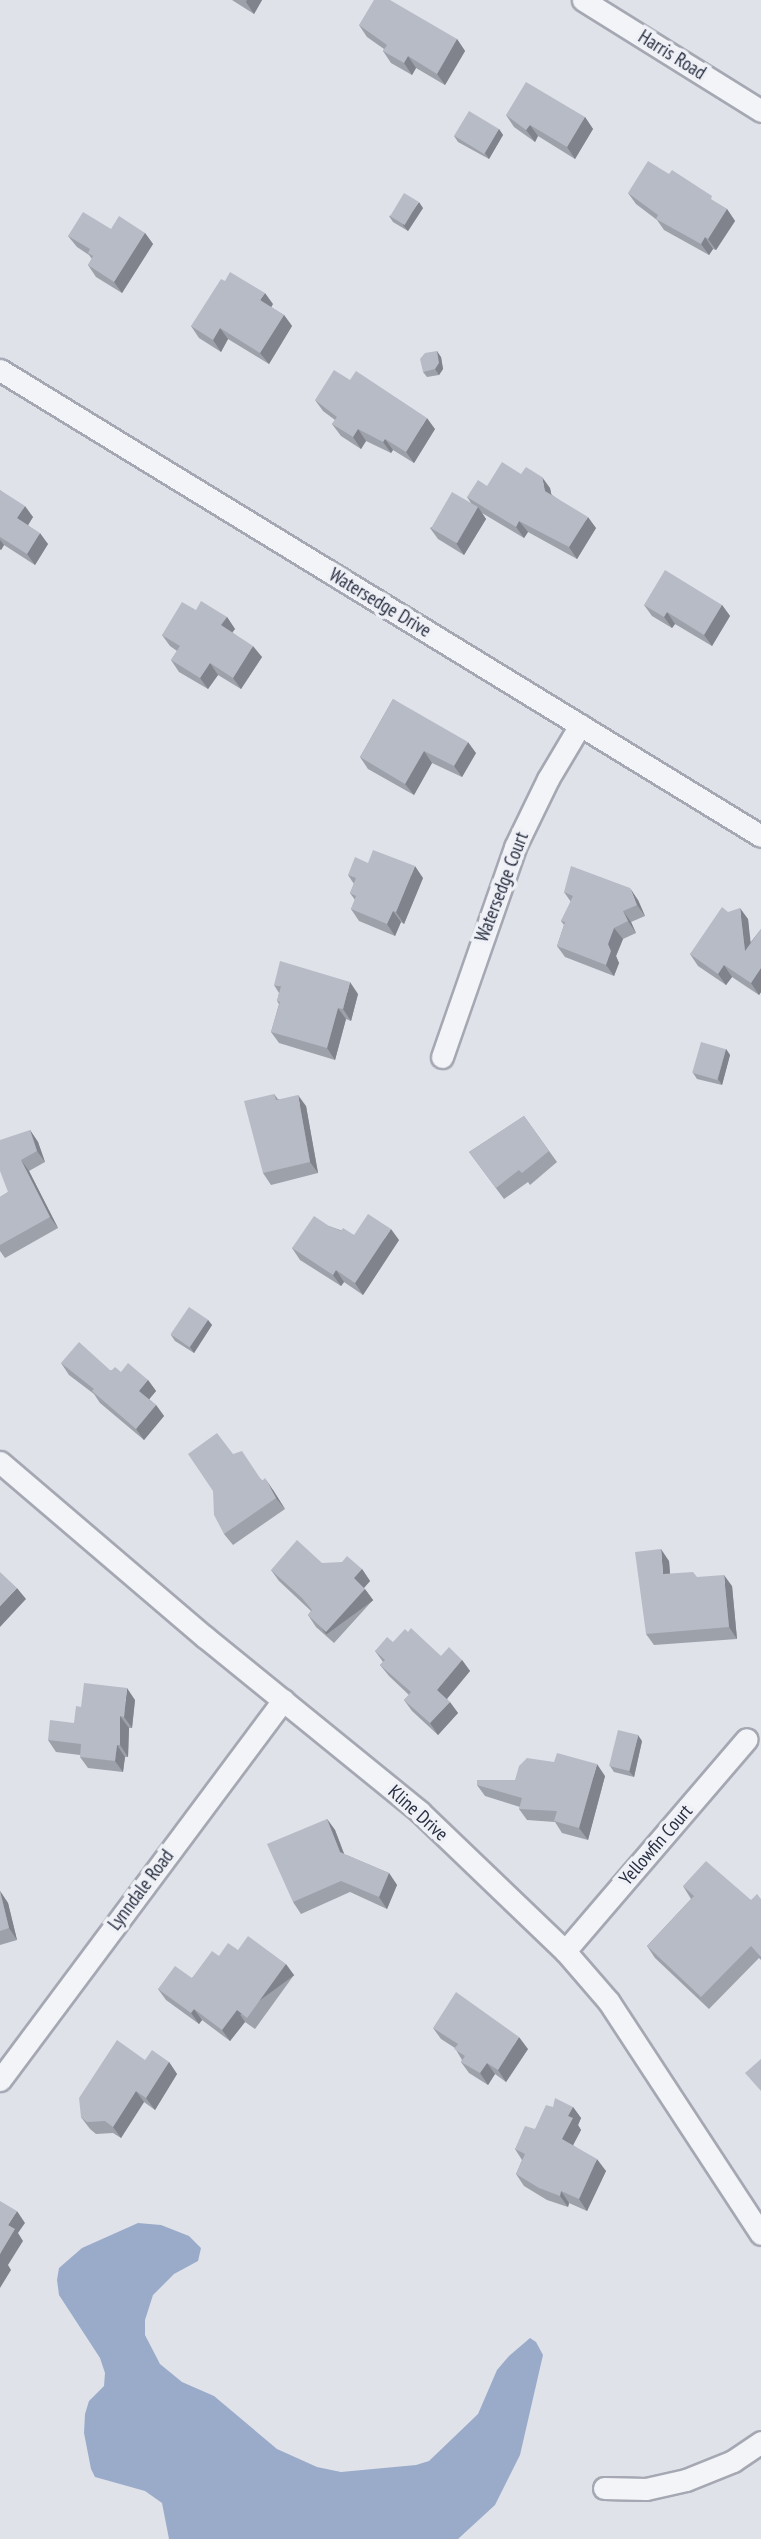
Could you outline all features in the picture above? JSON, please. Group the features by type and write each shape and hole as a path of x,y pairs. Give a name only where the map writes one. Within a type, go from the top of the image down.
{"street":[{"name":"Harris Road","path":"583,0 761,111"},
{"name":"Watersedge Drive","path":"0,370 761,836"},
{"name":"Watersedge Court","path":"442,1057 515,847 548,779 580,724"},
{"name":"Kline Drive","path":"0,1462 420,1812 565,1951 609,2002 761,2234"},
{"name":"Lynndale Road","path":"0,2080 283,1700"},
{"name":"Yellowfin Court","path":"565,1951 747,1739"},
{"path":"604,2488 646,2489 686,2480 733,2461 761,2442"}],"water":[{"path":"138,2223 161,2225 189,2236 201,2248 198,2261 174,2274 153,2295 145,2320 145,2335 160,2364 182,2382 214,2396 277,2449 317,2467 341,2472 416,2465 429,2461 478,2414 497,2370 509,2356 530,2338 536,2342 543,2355 520,2455 495,2505 458,2539 169,2539 162,2503 145,2491 95,2477 91,2469 84,2433 85,2414 89,2401 104,2386 105,2373 100,2358 59,2295 57,2280 59,2268 82,2248"}],"building":[{"path":"374,0 390,0 457,39 437,74 408,56 404,63 383,51 387,45 359,25"},
{"path":"526,82 585,117 567,147 530,125 526,130 506,115"},
{"path":"469,111 499,129 484,154 454,136"},
{"path":"648,161 669,174 672,170 727,209 708,239 705,237 701,244 656,219 658,215 628,193"},
{"path":"404,193 419,202 405,225 390,216"},
{"path":"83,212 111,229 119,216 145,233 114,282 88,265 93,256 88,253 90,249 68,236"},
{"path":"230,272 265,293 260,300 284,315 260,353 220,328 213,340 191,326 221,279 225,281"},
{"path":"437,351 439,363 435,369 423,372 420,359 425,353"},
{"path":"334,370 350,380 356,371 427,418 406,452 385,439 383,442 358,429 353,437 332,424 337,417 315,400"},
{"path":"502,462 521,474 526,467 542,477 545,491 588,517 569,547 519,521 516,527 467,497 478,480 487,486"},
{"path":"0,490 25,506 17,518 40,533 27,554 0,537"},
{"path":"452,492 478,507 457,543 431,528"},
{"path":"665,570 722,605 704,635 667,612 664,617 644,605"},
{"path":"201,601 227,617 221,625 253,646 233,678 210,663 200,678 171,660 180,646 162,635 182,602 196,610"},
{"path":"393,699 468,742 454,766 424,751 405,784 360,757"},
{"path":"373,850 415,866 396,912 393,911 387,924 351,909 356,896 350,893 356,878 348,875 355,857 368,863"},
{"path":"571,866 630,888 637,905 623,911 628,921 614,928 608,944 611,951 606,965 557,946 565,922 561,921 573,896 564,892"},
{"path":"722,907 728,912 740,908 745,951 761,929 761,968 751,983 724,965 718,974 690,954"},
{"path":"280,961 350,982 343,1009 338,1008 327,1048 271,1032 280,1002 277,1001 281,986 274,985"},
{"path":"701,1042 726,1049 717,1080 692,1073"},
{"path":"274,1094 276,1100 298,1095 310,1162 263,1173 244,1101"},
{"path":"524,1116 549,1151 522,1173 519,1170 496,1188 469,1152"},
{"path":"30,1130 37,1151 21,1160 50,1217 0,1245 0,1197 8,1192 0,1171 0,1140"},
{"path":"368,1214 391,1229 355,1283 336,1270 333,1275 292,1248 314,1216 329,1226 341,1231 343,1228 354,1235"},
{"path":"189,1307 208,1320 190,1347 171,1334"},
{"path":"79,1342 111,1371 115,1367 121,1372 128,1363 148,1380 139,1391 156,1405 136,1429 92,1391 94,1389 61,1363"},
{"path":"217,1433 233,1454 242,1451 262,1481 265,1478 276,1498 224,1534 214,1515 213,1491 188,1454"},
{"path":"297,1540 322,1563 342,1562 347,1556 362,1569 354,1578 365,1589 326,1632 308,1615 312,1610 302,1598 271,1570"},
{"path":"661,1549 663,1574 693,1572 697,1577 724,1575 729,1627 646,1634 635,1552"},
{"path":"0,1572 17,1588 0,1606"},
{"path":"411,1628 441,1656 449,1647 462,1660 437,1690 450,1702 430,1723 404,1700 411,1692 380,1665 385,1660 375,1651 387,1637 393,1642 405,1629 408,1632"},
{"path":"84,1683 127,1688 124,1717 120,1716 120,1745 117,1745 115,1761 80,1757 81,1744 48,1740 50,1720 74,1723 76,1706 81,1707"},
{"path":"618,1730 638,1735 629,1771 609,1766"},
{"path":"557,1753 597,1764 579,1828 554,1821 557,1811 519,1809 522,1798 477,1785 477,1780 515,1780 519,1766 527,1758 554,1762"},
{"path":"327,1819 340,1852 389,1873 379,1897 341,1881 293,1902 267,1844"},
{"path":"706,1861 751,1900 757,1894 761,1899 761,1957 751,1946 701,1997 647,1946 694,1896 683,1886"},
{"path":"0,1891 9,1928 0,1931"},
{"path":"248,1936 286,1964 247,2018 237,2010 222,2030 194,2009 191,2013 158,1989 175,1966 192,1978 212,1951 219,1956 228,1943 238,1950"},
{"path":"456,1992 519,2037 498,2070 487,2063 480,2073 461,2062 465,2056 454,2049 458,2044 433,2028"},
{"path":"117,2040 145,2060 152,2050 169,2062 146,2098 136,2091 113,2127 105,2121 87,2122 81,2117 79,2098"},
{"path":"761,2059 761,2091 745,2073"},
{"path":"555,2098 573,2107 568,2116 573,2118 562,2139 597,2159 579,2199 561,2191 560,2196 539,2188 516,2174 525,2154 515,2149 525,2126 535,2129 546,2105 553,2107"},
{"path":"0,2201 17,2211 8,2225 15,2229 0,2254"}]}
